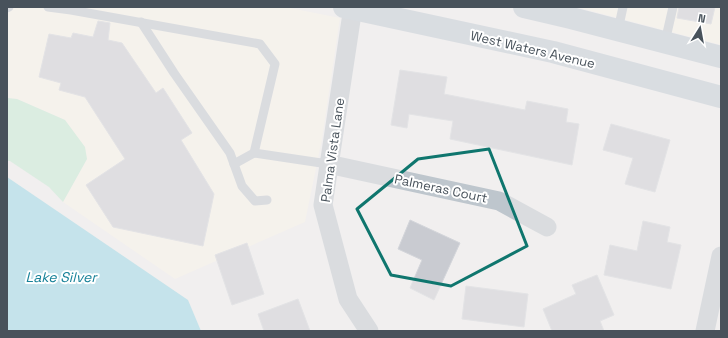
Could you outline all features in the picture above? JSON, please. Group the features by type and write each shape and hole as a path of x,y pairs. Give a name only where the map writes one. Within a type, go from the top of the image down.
{"main road":[{"path":"524,7 721,57"},
{"name":"West Waters Avenue","path":"350,8 553,52 721,97"}],"street":[{"name":"Palma Vista Lane","path":"350,8 323,205 348,299 369,331"},
{"name":"Palmeras Court","path":"328,164 499,201 547,227"},
{"path":"705,331 721,256"}],"lane":[{"path":"48,7 141,22 260,44 275,64 254,153"},
{"path":"618,30 623,7"},
{"path":"665,42 673,7"},
{"path":"141,22 174,73 230,153 242,186 254,201 266,200"},
{"path":"234,164 254,153 328,164"}],"highlighted area":[{"path":"489,149 527,246 451,286 391,275 357,209 418,159"}],"shaded area":[{"path":"7,7 285,7 340,18 322,139 305,222 175,279 63,202 87,159 65,120 17,99 7,98"},
{"path":"576,7 721,7 721,45"}],"green space":[{"path":"7,98 17,99 65,120 85,147 87,159 63,202 49,187 10,161 7,161"}],"water":[{"name":"Lake Silver","path":"7,177 188,300 201,331 7,331"}],"building":[{"path":"679,7 715,7 711,24 677,18"},
{"path":"98,21 110,23 108,40 122,43 156,93 163,88 192,133 181,140 214,194 203,246 113,227 86,185 125,159 85,97 59,90 61,83 39,77 49,34 71,38 73,33 93,37"},
{"path":"400,70 447,77 444,94 525,110 527,101 568,109 566,122 579,124 572,165 450,139 453,121 409,114 407,128 391,125"},
{"path":"611,124 670,140 655,192 625,184 633,158 603,150"},
{"path":"410,220 460,243 434,300 410,288 422,260 398,249"},
{"path":"643,221 670,227 667,242 681,245 671,289 604,275 610,245 637,251"},
{"path":"247,243 264,294 232,305 215,255"},
{"path":"597,275 614,315 600,321 604,331 552,331 543,309 576,294 572,285"},
{"path":"466,286 528,294 524,327 462,319"},
{"path":"298,299 310,331 264,331 258,314"}]}
